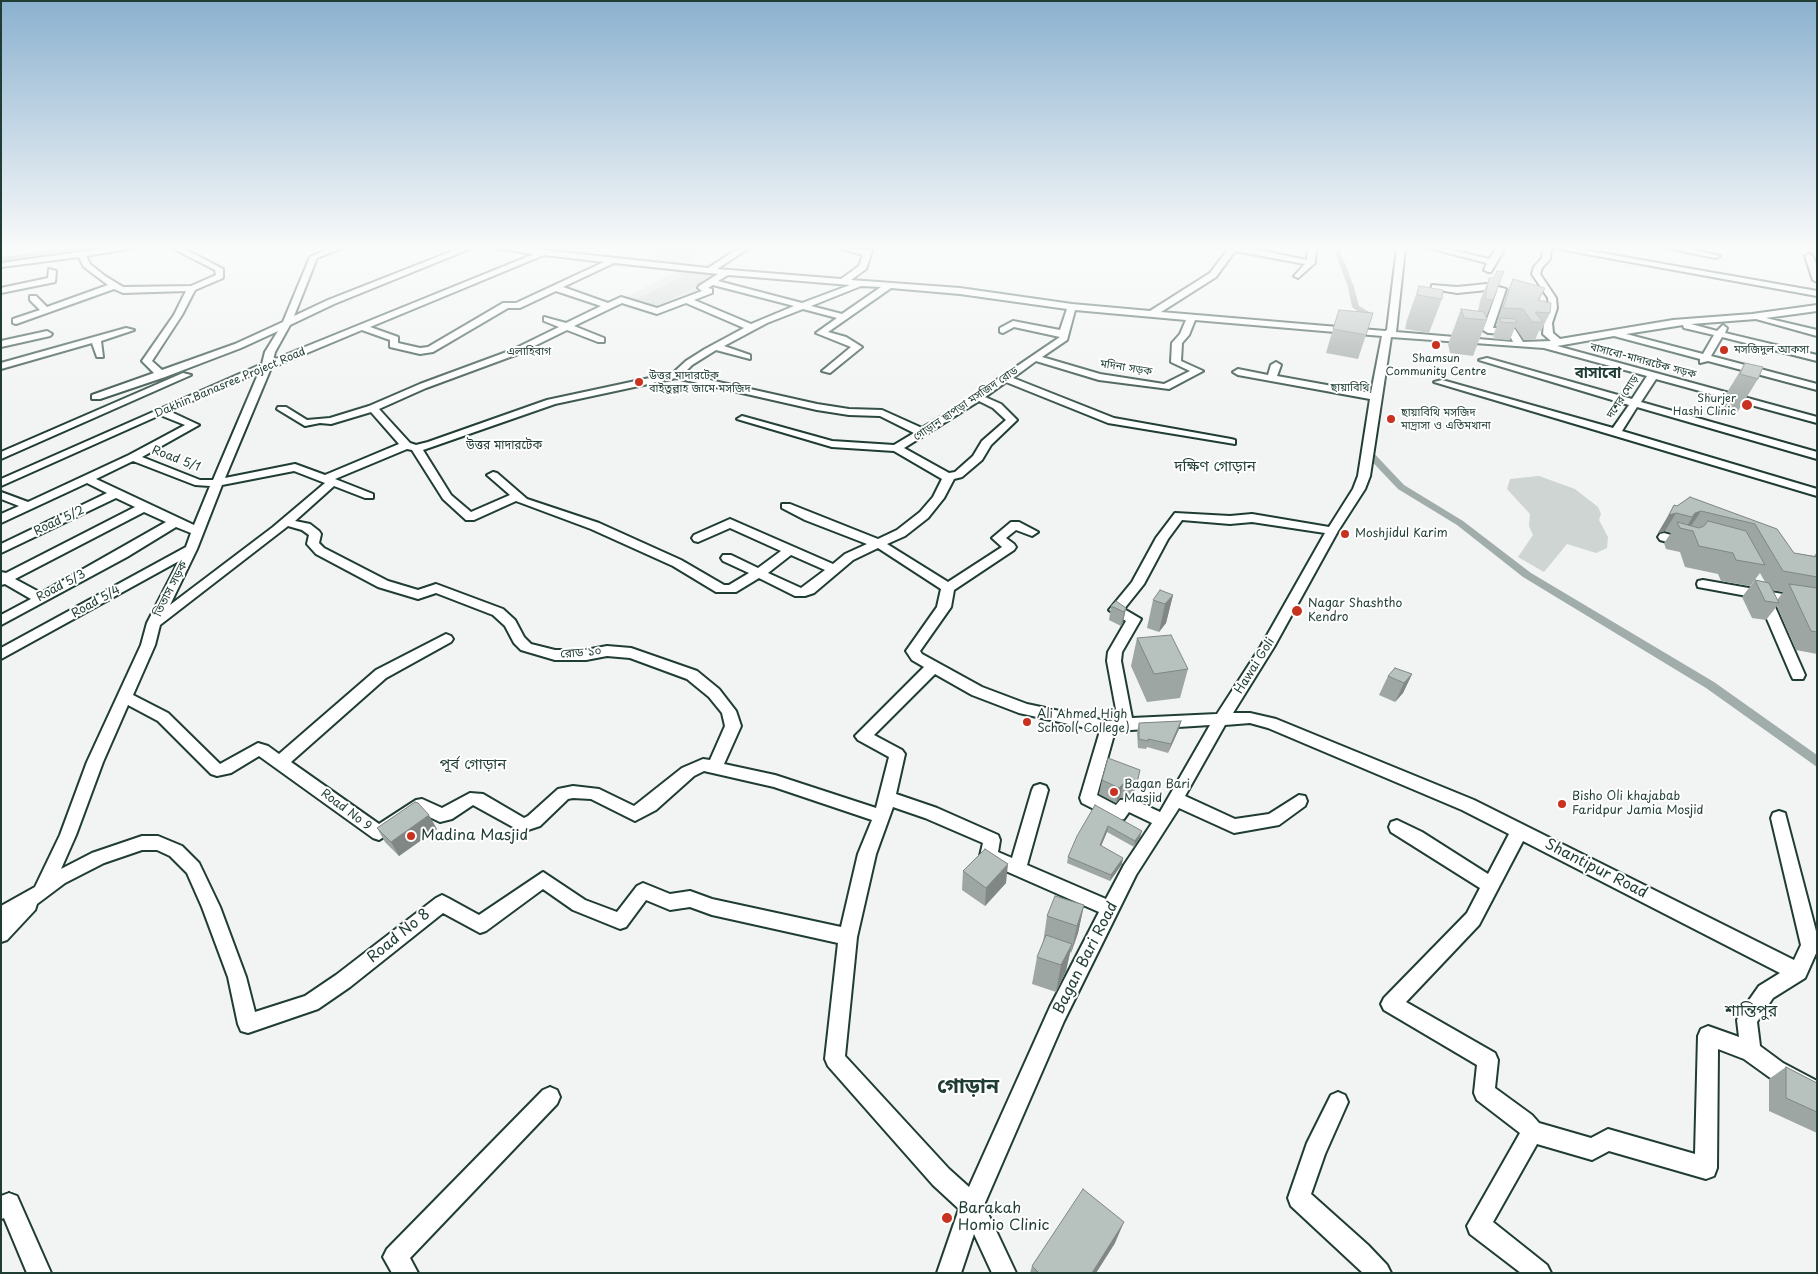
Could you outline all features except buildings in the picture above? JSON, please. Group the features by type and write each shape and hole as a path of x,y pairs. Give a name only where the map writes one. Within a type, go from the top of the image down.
{"street":[{"path":"16,321 53,307"},
{"path":"162,375 147,361 182,307"},
{"name":"তিতাস সড়ক","path":"1,934 41,893 68,835 95,762 126,698 148,645 154,623 192,549 217,483 267,366 270,352 293,307"},
{"path":"96,397 162,375 238,346 320,307"},
{"name":"Dakhin Banasree Project Road","path":"1,483 160,412 409,307"},
{"path":"361,327 395,339 393,345 424,351 430,350 502,307"},
{"path":"282,409 305,423 320,420 331,422 373,408 423,386 508,355 605,307"},
{"path":"645,307 657,311 667,307"},
{"path":"704,307 752,328"},
{"path":"676,375 690,362 716,347 764,321 797,307"},
{"path":"806,307 843,317"},
{"path":"827,371 856,347 843,340 821,333 857,307"},
{"path":"1003,330 1013,324 1065,334 1072,307"},
{"name":"বাসাবো-মাদারটেক সড়ক","path":"1077,307 1520,345 1544,345 1817,420"},
{"path":"1152,314 1162,307"},
{"name":"Hawai Goli","path":"1220,721 1267,648 1332,531 1355,496 1364,476 1375,397 1393,307"},
{"path":"1432,314 1433,307"},
{"path":"1496,307 1488,330 1512,331 1520,345"},
{"path":"1554,307 1548,323 1548,334 1559,343"},
{"path":"1544,345 1673,323 1752,317 1817,308"},
{"name":"মদিনা সড়ক","path":"1035,358 1099,377 1165,387 1198,370 1176,362 1177,343 1192,317"},
{"path":"1752,317 1817,333"},
{"path":"1704,360 1729,318"},
{"path":"547,319 600,340"},
{"path":"1673,323 1817,358"},
{"path":"1,366 129,330"},
{"path":"1611,333 1704,360 1817,387"},
{"path":"1,344 47,334"},
{"name":"গোড়ান ছাপড়া মসজিদ রোড","path":"896,448 978,397 1064,338 1065,334"},
{"path":"1,456 193,372 278,338"},
{"path":"96,339 100,355"},
{"path":"716,347 747,356"},
{"path":"1484,360 1817,456"},
{"path":"1272,378 1276,365"},
{"path":"1238,372 1375,397"},
{"path":"154,623 286,522 329,480 350,466 411,446 431,445 551,402 585,393 676,375 817,407 849,412 882,413 922,433"},
{"name":"দশের মোড়","path":"1616,432 1652,375"},
{"path":"1005,378 1112,421 1231,442"},
{"path":"1439,382 1616,432 1817,493"},
{"path":"727,558 760,572 800,593 809,590 849,558 901,533 924,515 938,498 948,476 958,475 969,466 978,458 986,443 1012,420 997,406 978,397"},
{"path":"373,408 411,446 447,497 470,517 516,497"},
{"path":"133,457 194,425 160,412"},
{"path":"742,420 832,444 896,448"},
{"name":"গোড়ান ছাপড়া মসজিদ রোড","path":"896,448 948,476"},
{"name":"Road 5/1","path":"1,519 133,457 199,483 217,483 295,468 329,480"},
{"path":"493,475 516,497 537,507 595,526 677,563 721,589 731,589 760,572 790,550"},
{"path":"87,479 198,531"},
{"path":"329,480 369,496"},
{"name":"Road 5/2","path":"1,549 117,493"},
{"path":"1,494 28,506"},
{"path":"3,578 146,506"},
{"path":"786,506 879,544 948,588"},
{"path":"1126,724 1114,661 1115,652 1134,619 1116,610 1138,584 1162,538 1179,516 1230,520 1252,518 1332,531"},
{"name":"Road 5/3","path":"1,621 123,554 176,522"},
{"name":"রোড ১০","path":"286,522 306,527 315,534 313,544 320,551 383,584 418,595 436,588 498,612 510,624 526,647 555,655 586,655 607,651 631,652 692,675 714,693 729,711 733,726 714,766"},
{"path":"698,538 730,523 834,569"},
{"path":"1032,532 1015,525 998,538 1010,546 948,588 944,607 913,651 917,657 977,691 1024,709 1109,727 1088,798 1118,814 1126,805 1163,821"},
{"path":"1664,537 1685,543 1689,535 1697,537"},
{"name":"Road 5/4","path":"1,654 192,549"},
{"path":"3,578 40,598"},
{"path":"1755,579 1798,675"},
{"path":"1703,584 1817,604"},
{"path":"279,763 381,674 446,639"},
{"path":"933,667 863,736 897,754 874,839 867,854 848,937 835,1058 941,1177 972,1205 1004,1273"},
{"name":"Road No 9","path":"126,698 163,716 217,770 225,769 258,750 263,750 379,833 417,807 422,806 440,815 446,814 470,799 478,798 522,825 534,821 564,793 573,792 593,793 635,814 696,767 703,765 714,766"},
{"name":"Shantipur Road","path":"1109,727 1126,724 1220,721 1250,718 1271,723 1459,801 1520,830 1798,972"},
{"name":"Bagan Bari Road","path":"949,1273 972,1205 1058,1014 1130,870 1163,821 1220,721"},
{"path":"714,766 883,807 931,813 992,840 989,856 1017,870 1111,908"},
{"path":"1017,870 1040,790"},
{"path":"1176,799 1234,826 1273,820 1299,801"},
{"path":"1750,1052 1747,1020 1766,992 1798,972 1810,945 1779,818"},
{"path":"1397,827 1416,837 1490,885"},
{"path":"1520,830 1472,919 1391,1004 1488,1060 1484,1093 1525,1122 1532,1132 1592,1149 1608,1140 1706,1168 1708,1036 1750,1052 1776,1070 1817,1093"},
{"name":"Road No 8","path":"41,893 59,878 98,858 142,843 158,843 176,851 193,868 211,906 237,978 248,1024 311,1003 343,981 442,903 480,925 544,878 579,905 620,921 643,891 670,902 690,899 712,907 848,937"},
{"path":"1,915 41,893"},
{"path":"406,1273 395,1257 550,1097"},
{"path":"1338,1102 1315,1151 1299,1198 1360,1253 1379,1273"},
{"path":"1532,1132 1478,1226 1507,1246 1537,1272"},
{"path":"1,1208 9,1204 39,1273"}],"shaded area":[{"path":"648,307 663,307 656,310"},
{"path":"1539,476 1575,489 1598,507 1601,514 1599,520 1608,537 1607,548 1596,553 1567,544 1544,572 1518,557 1533,535 1529,526 1530,514 1507,489 1510,479"}],"waterway":[{"path":"1357,307 1368,315"},
{"path":"1365,449 1401,487 1460,523 1527,575 1710,685 1817,762"}],"place":[{"name":"Shamsun Community Centre","path":"1436,345"},
{"name":"মসজিদুল আকসা","path":"1724,350"},
{"name":"উত্তর মাদারটেক বাইতুল্লাহ জামে মসজিদ","path":"639,382"},
{"name":"Shurjer Hashi Clinic","path":"1747,405"},
{"name":"ছায়াবিথি মসজিদ মাদ্রাসা ও এতিমখানা","path":"1391,419"},
{"name":"Moshjidul Karim","path":"1345,534"},
{"name":"Nagar Shashtho Kendro","path":"1297,611"},
{"name":"Ali Ahmed High School( College)","path":"1027,722"},
{"name":"Bagan Bari Masjid","path":"1114,792"},
{"name":"Bisho Oli khajabab Faridpur Jamia Mosjid","path":"1562,804"},
{"name":"Madina Masjid","path":"411,836"},
{"name":"Barakah Homio Clinic","path":"947,1218"}],"district":[{"name":"এলাহিবাগ","path":"529,352"},
{"name":"বাসাবো","path":"1598,374"},
{"name":"ছায়াবিথি","path":"1350,388"},
{"name":"উত্তর মাদারটেক","path":"504,446"},
{"name":"দক্ষিণ গোড়ান","path":"1215,467"},
{"name":"পূর্ব গোড়ান","path":"473,765"},
{"name":"শান্তিপুর","path":"1751,1012"},
{"name":"গোড়ান","path":"968,1087"}]}
